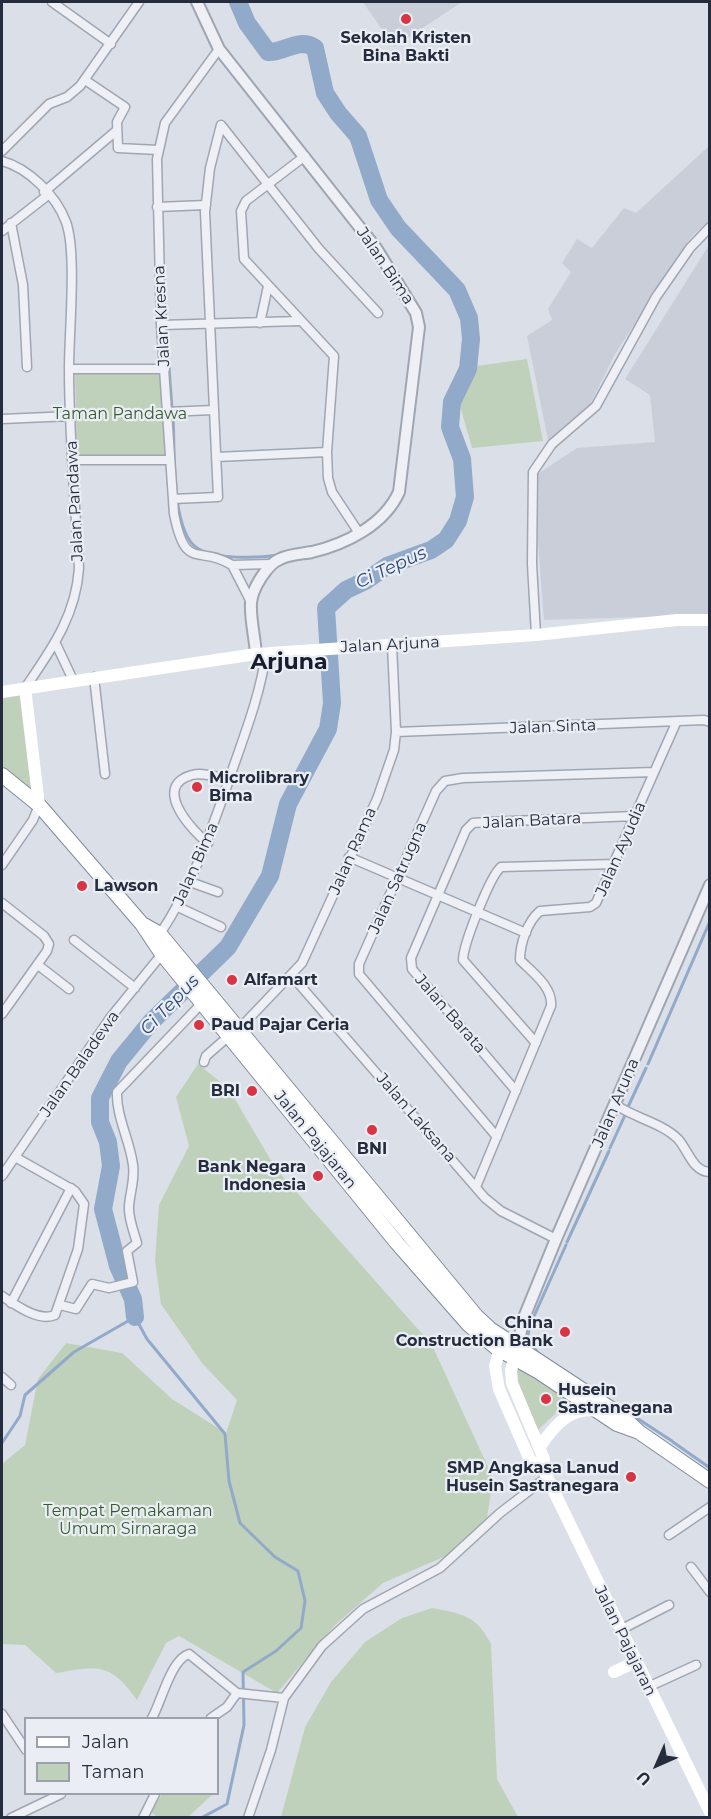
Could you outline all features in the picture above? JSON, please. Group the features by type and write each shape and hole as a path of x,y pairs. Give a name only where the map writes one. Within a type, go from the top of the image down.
{"highway":[{"name":"Jalan Pajajaran","path":"2,775 39,805 142,924 162,954 192,982 235,1032 403,1250 468,1324 509,1347"},
{"name":"Jalan Pajajaran","path":"142,924 160,934 192,982 202,1002 235,1032"},
{"path":"509,1347 597,1411 617,1424 639,1432"},
{"path":"509,1347 622,1416 639,1432 710,1481"}],"main road":[{"name":"Jalan Arjuna","path":"2,692 261,653 536,635 677,620 710,621"},
{"path":"25,688 39,805"},
{"name":"Jalan Pajajaran","path":"509,1347 512,1383 544,1459 545,1473 710,1812"},
{"name":"Jalan Pajajaran","path":"509,1347 495,1372 499,1389 530,1460 545,1473"},
{"path":"539,1448 550,1432 571,1414 580,1410 597,1411"},
{"path":"614,1672 635,1662"}],"street":[{"path":"52,2 111,44"},
{"path":"2,149 49,104 67,97 85,80 139,2"},
{"name":"Jalan Bima","path":"197,2 219,49 376,248 409,299 419,327 399,492 393,505 384,516 360,533 332,546 280,559 271,564"},
{"name":"Jalan Kresna","path":"219,49 173,110 161,132 158,150 158,207 162,326 176,522 185,548 199,557 226,561 232,565"},
{"path":"85,80 125,107 117,122 118,148 158,150"},
{"path":"173,499 218,497 209,325 206,205 210,168 221,124 319,249 378,313"},
{"path":"2,231 116,131"},
{"path":"305,156 246,201 241,211 242,255 335,360 327,452 329,486 360,533"},
{"name":"Jalan Pandawa","path":"2,161 17,165 26,171 46,193 65,220 70,247 69,369 79,568 78,589 64,630 25,688"},
{"path":"158,207 206,205"},
{"path":"11,223 22,285 27,366"},
{"path":"536,635 532,564 533,472 552,444 596,406 656,297 690,248 710,227"},
{"path":"260,323 268,286"},
{"path":"162,326 299,321"},
{"path":"69,369 165,369"},
{"path":"167,412 213,410"},
{"path":"2,419 71,416"},
{"path":"216,457 327,452"},
{"path":"72,460 170,460"},
{"path":"232,565 271,564 251,602"},
{"name":"Jalan Bima","path":"160,934 178,907 208,843 251,717 261,653 251,602 232,565"},
{"path":"56,644 74,680"},
{"name":"Jalan Rama","path":"204,1062 206,1056 235,1032 292,976 314,940 377,799 394,750 396,732 392,645"},
{"path":"94,677 105,774"},
{"name":"Jalan Sinta","path":"396,732 676,723 704,720 710,722"},
{"name":"Jalan Ayudia","path":"476,1187 552,999 546,987 520,960 526,933 534,916 540,911 590,907 597,903 676,723"},
{"name":"Jalan Satrugna","path":"497,1137 359,974 359,964 436,791 445,781 463,778 654,772"},
{"path":"208,843 193,831 177,807 177,787 182,780 191,775 201,774 229,779"},
{"path":"2,865 28,829 39,805"},
{"name":"Jalan Batara","path":"438,896 466,830 473,823 635,816"},
{"path":"350,857 526,933"},
{"path":"536,1043 463,960 463,950 478,912 501,867 615,864"},
{"path":"190,882 218,892"},
{"name":"Jalan Aruna","path":"509,1347 523,1320 556,1239 618,1108 710,885"},
{"name":"Jalan Barata","path":"438,896 411,958 412,969 516,1091"},
{"path":"2,903 47,940 49,948 2,1014"},
{"path":"178,907 221,927"},
{"path":"74,940 135,988"},
{"name":"Jalan Baladewa","path":"2,1176 110,1018 162,954"},
{"path":"38,965 69,989"},
{"name":"Jalan Laksana","path":"292,976 476,1187 501,1211 556,1239"},
{"path":"60,1305 76,1309 92,1284 109,1288 131,1284 132,1270 127,1251 137,1243 129,1207 134,1188 134,1169 131,1149 116,1101 117,1092 202,1002"},
{"path":"618,1108 670,1133 681,1142 698,1168 710,1172"},
{"path":"2,1296 11,1303 49,1317 55,1315 78,1249 84,1204 82,1197 71,1188 15,1157"},
{"path":"11,1303 71,1188"},
{"name":"Jalan Aruna","path":"509,1347 523,1320"},
{"path":"2,1377 11,1385"},
{"path":"248,1818 271,1750 285,1698 297,1677 343,1625 383,1596 440,1568 545,1473"},
{"path":"669,1535 710,1507"},
{"path":"691,1567 710,1592"},
{"path":"620,1630 669,1605"},
{"path":"153,1717 174,1668 184,1656 189,1654 238,1693 285,1698"},
{"path":"648,1687 696,1665"},
{"path":"214,1717 227,1707 238,1693"},
{"path":"2,1714 24,1747"},
{"path":"11,1818 55,1795"},
{"path":"143,1818 154,1795"}],"shaded area":[{"name":"Sekolah Kristen Bina Bakti","path":"363,2 462,2 394,47"},
{"path":"709,146 709,221 692,236 615,354 591,403 548,440 527,336 552,320 548,309 571,272 562,263 577,239 592,248 624,208 636,213"},
{"path":"709,245 709,615 544,620 533,477 577,448 655,442 650,395 625,379"}],"green space":[{"path":"527,359 543,441 472,448 459,402 476,366"},
{"name":"Taman Pandawa","path":"75,372 160,372 166,456 77,457"},
{"path":"22,694 35,794 2,766 2,698"},
{"name":"Tempat Pemakaman Umum Sirnaraga","path":"198,1064 229,1089 276,1169 432,1345 493,1478 487,1518 453,1553 383,1583 334,1626 277,1693 179,1636 166,1643 137,1700 128,1688 111,1673 93,1668 56,1673 25,1645 2,1644 2,1464 25,1445 38,1379 66,1343 122,1353 172,1399 226,1433 237,1400 202,1363 161,1304 155,1261 159,1205 189,1146 176,1097"},
{"path":"519,1369 576,1402 559,1410 536,1432 514,1375"},
{"path":"432,1608 468,1617 480,1627 491,1644 497,1779 518,1817 281,1817 305,1727 331,1682 365,1642 402,1618"},
{"path":"161,1795 212,1795 188,1817 157,1817 151,1812"}],"waterway":[{"name":"Ci Tepus","path":"135,1317 133,1299 118,1266 103,1209 111,1166 108,1142 100,1122 100,1098 119,1061 151,1022 228,947 270,876 288,804 328,729 332,703 326,608 346,590 367,580 387,566 431,550 446,540 458,521 465,497 462,459 450,427 452,402 468,369 471,339 469,318 457,290 398,228 379,200 358,136 338,113 325,93 315,48 303,44 268,52 247,23 238,2"},
{"path":"165,309 166,323"},
{"path":"166,326 172,409"},
{"path":"173,414 178,506 188,538 197,548 214,555 249,557 279,555"},
{"path":"648,1064 710,921"},
{"path":"628,1107 646,1068"},
{"path":"610,1148 626,1113"},
{"path":"567,1242 609,1151"},
{"path":"538,1353 527,1339 530,1325 566,1245"},
{"path":"2,1443 20,1416 25,1395 74,1352 135,1317 147,1339 225,1434 229,1481 240,1523 275,1557 298,1571 305,1601 301,1628 276,1651 243,1672 244,1725 227,1804 201,1818"},
{"path":"626,1411 672,1441"},
{"path":"673,1442 710,1468"}],"place":[{"name":"Sekolah Kristen Bina Bakti","path":"406,19"},
{"name":"Microlibrary Bima","path":"197,787"},
{"name":"Lawson","path":"82,886"},
{"name":"Alfamart","path":"232,980"},
{"name":"Paud Pajar Ceria","path":"199,1025"},
{"name":"BRI","path":"252,1091"},
{"name":"BNI","path":"372,1130"},
{"name":"Bank Negara Indonesia","path":"318,1176"},
{"name":"China Construction Bank","path":"565,1332"},
{"name":"Husein Sastranegana","path":"546,1399"},
{"name":"SMP Angkasa Lanud Husein Sastranegara","path":"631,1477"}],"district":[{"name":"Arjuna","path":"289,663"}]}
